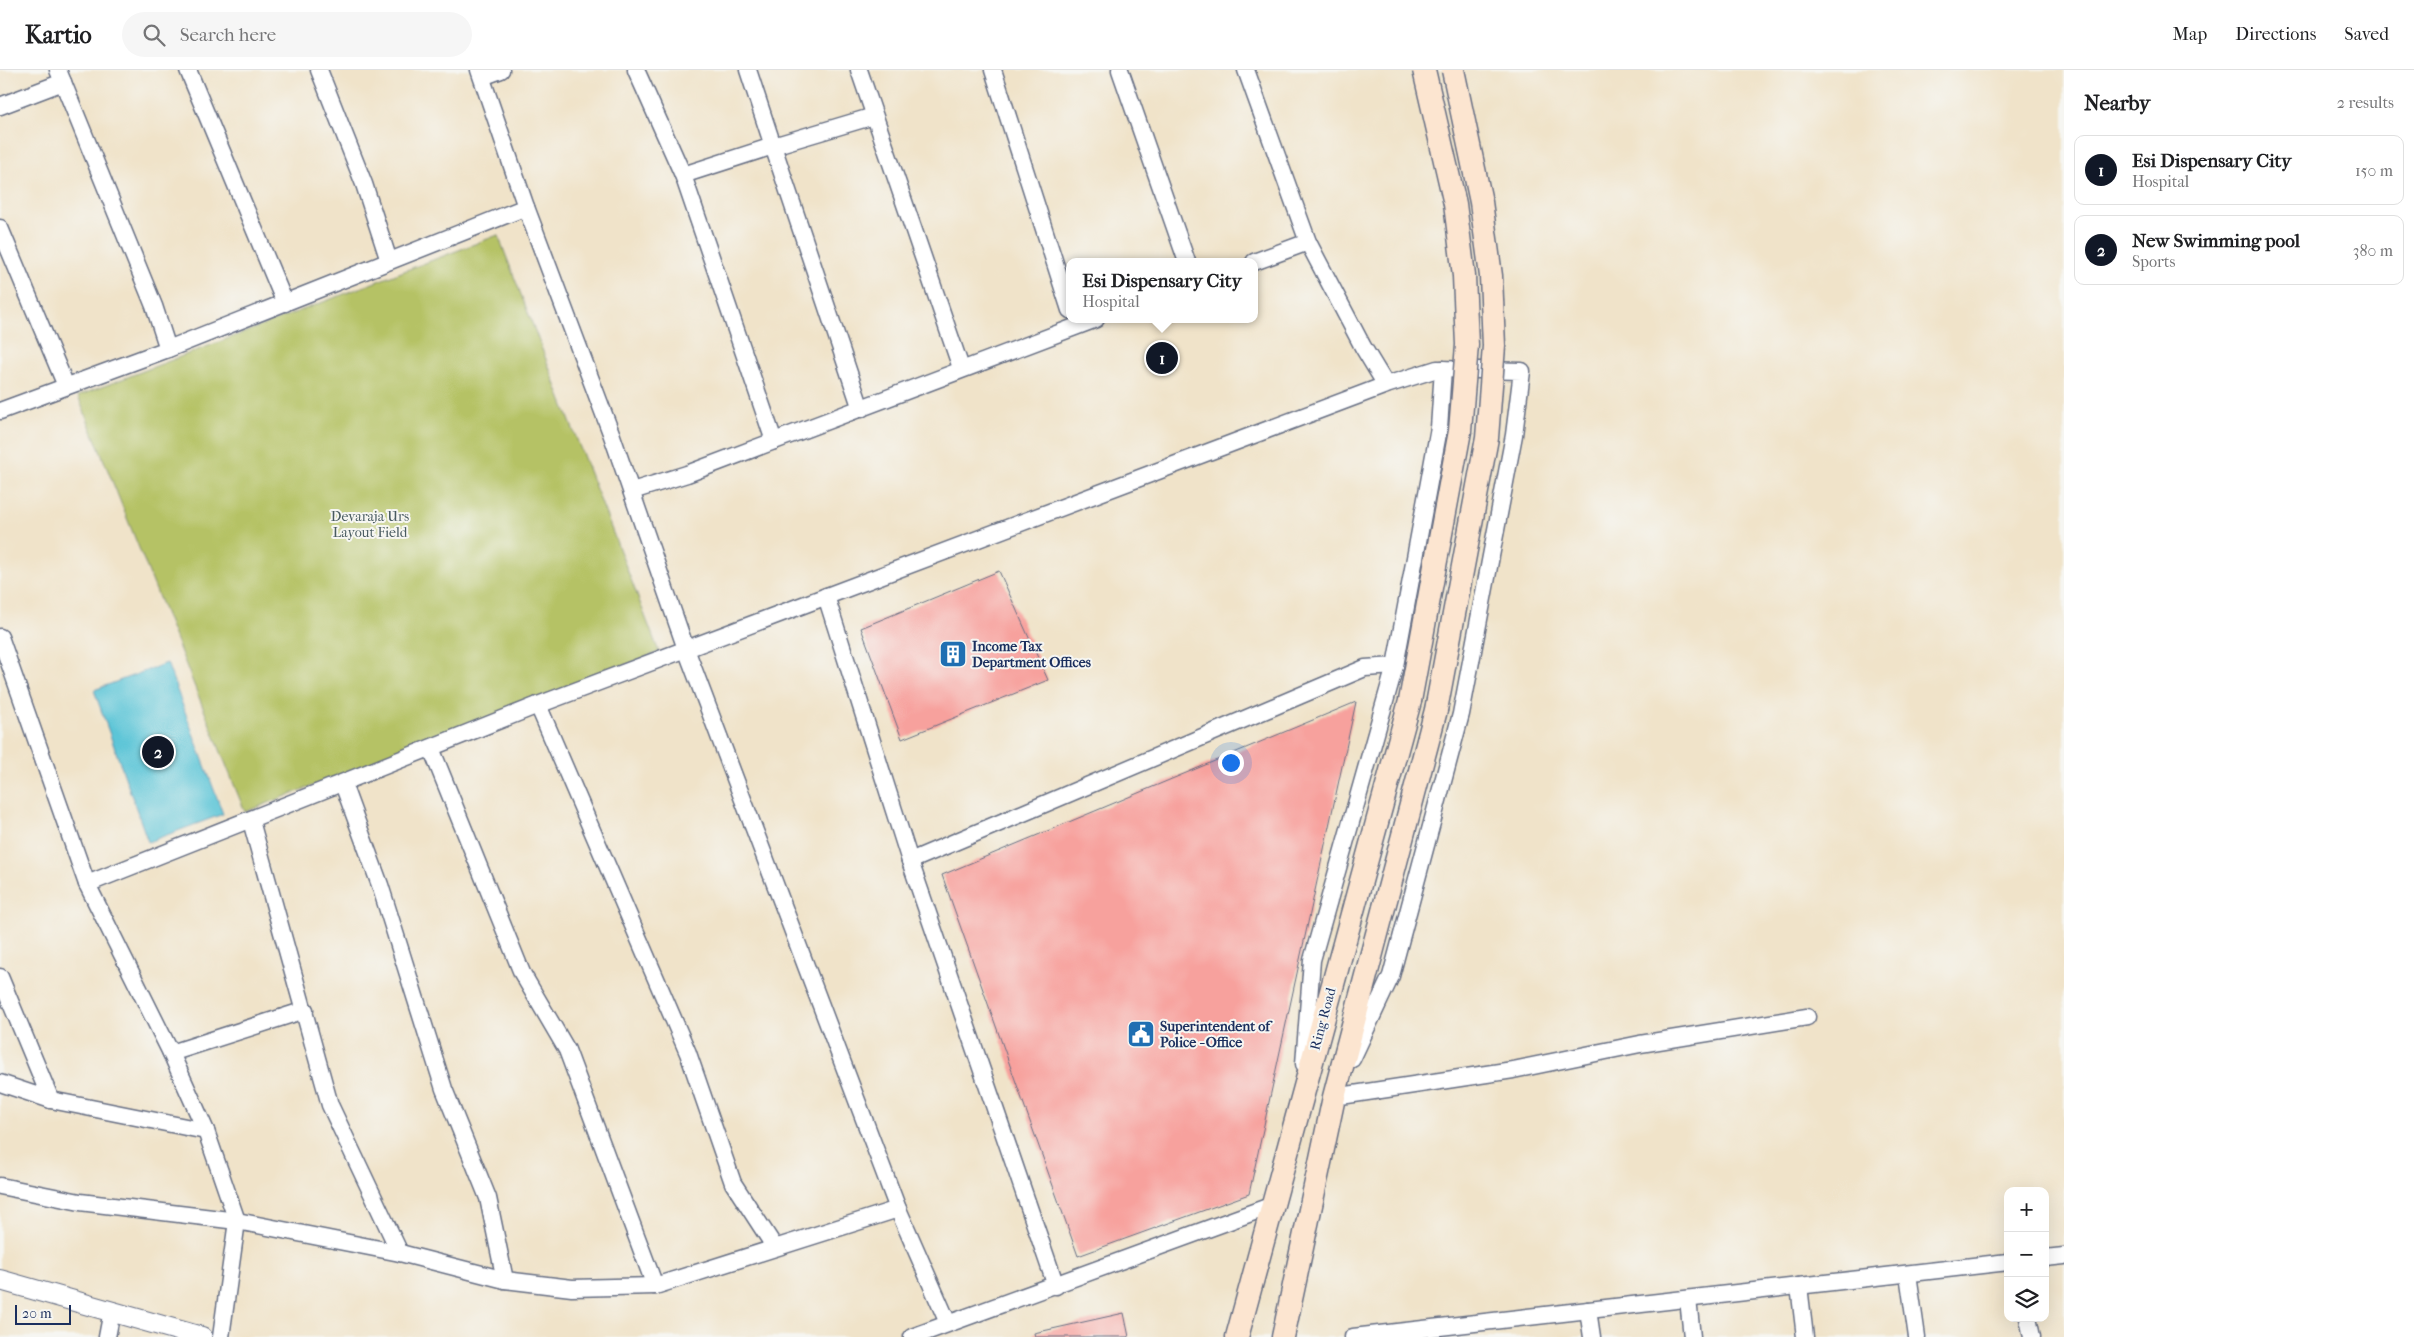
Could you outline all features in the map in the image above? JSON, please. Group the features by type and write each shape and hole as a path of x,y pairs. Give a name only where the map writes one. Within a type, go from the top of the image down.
{"main road":[{"name":"Ring Road","path":"1237,1337 1410,701 1460,431 1467,345 1464,276 1455,204 1424,70"},
{"path":"1283,1337 1334,1097 1436,710 1487,438 1494,346 1491,276 1481,202 1453,70"}],"street":[{"path":"188,70 285,303"},
{"path":"319,70 364,184 389,261"},
{"path":"501,70 480,74 526,207 632,491 686,649 898,1209 948,1323"},
{"path":"636,70 683,175 774,441"},
{"path":"748,70 861,410"},
{"path":"859,70 962,368"},
{"path":"993,70 1066,298"},
{"path":"1120,70 1186,258"},
{"path":"1246,70 1308,242 1363,347 1386,385"},
{"path":"0,106 61,76 154,306 168,348"},
{"path":"683,175 874,116"},
{"path":"0,411 285,303 526,207"},
{"path":"0,228 66,386"},
{"path":"1258,261 1308,242"},
{"path":"632,491 687,474 861,410 1074,323"},
{"path":"87,884 251,821 538,705 1386,385 1437,369 1522,371 1514,435 1461,714 1391,976 1334,1097"},
{"path":"1302,1098 1312,960 1395,666 1439,428 1443,369"},
{"path":"826,596 910,860 1056,1286"},
{"path":"0,637 87,884 171,1052 206,1131 237,1221 221,1337"},
{"path":"910,860 1365,668 1395,666"},
{"path":"538,705 688,1053 733,1183 774,1246"},
{"path":"431,748 522,973 566,1050 655,1286"},
{"path":"343,784 380,886 444,1089 488,1198 505,1280"},
{"path":"251,821 330,1105 400,1253"},
{"path":"0,977 51,1100"},
{"path":"171,1052 305,1010"},
{"path":"1334,1097 1513,1070 1640,1044 1808,1017"},
{"path":"0,1083 51,1100 206,1131"},
{"path":"0,1186 80,1202 237,1221 400,1253 505,1280 572,1288 655,1286 774,1246 898,1209"},
{"path":"912,1337 1056,1286 1273,1205"},
{"path":"2049,1258 2064,1256"},
{"path":"1352,1337 1477,1330 1588,1310 2004,1262"},
{"path":"1908,1274 1917,1337"},
{"path":"0,1280 202,1337"},
{"path":"1798,1286 1805,1337"},
{"path":"1688,1299 1692,1337"},
{"path":"1588,1310 1592,1337"},
{"path":"107,1337 112,1311"},
{"path":"2029,1322 2032,1337"}],"green space":[{"name":"Devaraja Urs Layout Field","path":"498,235 659,652 245,812 78,396"}],"water":[{"path":"167,663 223,814 148,842 94,690"}],"building":[{"name":"Income Tax Department Offices","path":"999,571 1048,680 902,739 861,628"},
{"name":"Superintendent of Police - Office","path":"1356,702 1249,1194 1078,1256 942,875"},
{"path":"1124,1313 1129,1337 1035,1337 1034,1333"}],"place":[{"name":"Esi Dispensary City","path":"1162,358"},
{"name":"Income Tax Department Offices","path":"953,654"},
{"name":"New Swimming pool","path":"158,752"},
{"name":"Superintendent of Police - Office","path":"1141,1034"}]}
